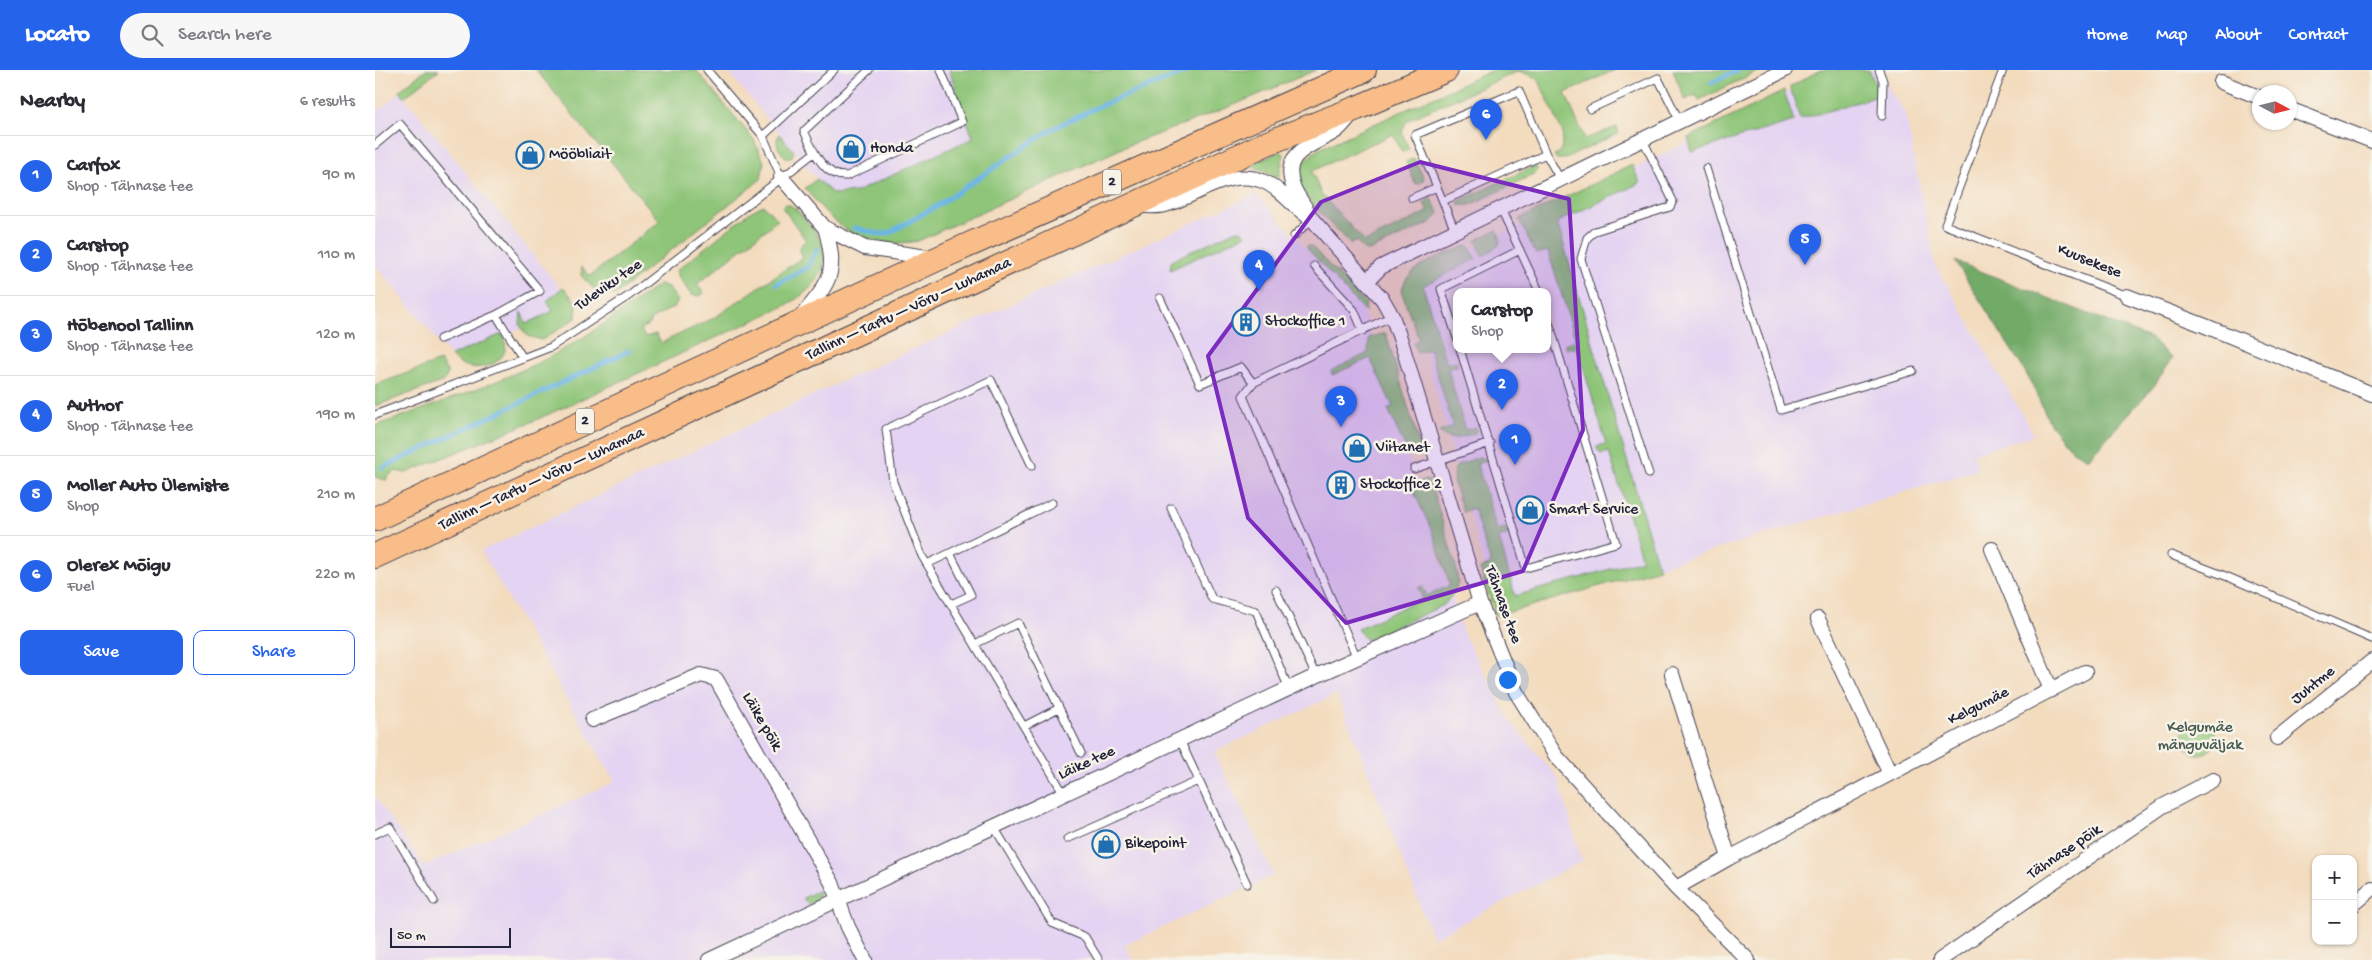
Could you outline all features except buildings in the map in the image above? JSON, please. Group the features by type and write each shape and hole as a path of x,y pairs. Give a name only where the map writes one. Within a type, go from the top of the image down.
{"highway":[{"name":"Tallinn — Tartu — Võru — Luhamaa","path":"375,519 937,259 1364,70"},
{"name":"Tallinn — Tartu — Võru — Luhamaa","path":"375,556 1265,144 1446,70"}],"street":[{"path":"1367,281 1381,267 1643,140 1771,74 1785,70"},
{"path":"2221,82 2252,94"},
{"path":"1312,219 1293,185 1290,169 1293,159 1300,151 1338,130 1357,108"},
{"path":"2297,112 2372,141"},
{"path":"781,177 825,228 865,248 937,259"},
{"path":"1133,206 1164,205 1221,181 1251,178 1268,184 1280,192 1299,211 1312,219"},
{"name":"Tähnase tee","path":"1312,219 1383,300 1392,316 1480,602 1516,692 1556,756 1676,888 1748,960"},
{"path":"796,324 817,298 832,270 833,260 825,228"},
{"name":"Kuusekese","path":"2127,296 2212,328 2372,394"},
{"path":"1992,549 2051,690"},
{"name":"Läike tee","path":"709,960 1316,676 1480,602"},
{"path":"1818,618 1890,774"},
{"name":"Juhtme","path":"2277,738 2372,661"},
{"name":"Kelgumäe","path":"1676,888 1729,858 2085,672"},
{"path":"1671,674 1729,858"},
{"name":"Läike põik","path":"592,720 701,675 716,678 832,883 838,901"},
{"name":"Tähnase põik","path":"1940,960 2163,806 2213,780"},
{"path":"2357,902 2372,889"},
{"path":"838,901 848,927 865,960"}],"lane":[{"path":"707,70 763,136 781,177"},
{"path":"763,136 834,70"},
{"path":"869,70 805,131 814,153 830,172 838,177 847,176 962,122 941,70"},
{"path":"1879,70 1883,80 1882,116"},
{"name":"Kuusekese","path":"2003,70 1945,224 2127,296"},
{"path":"1590,109 1658,78 1679,122"},
{"path":"1455,231 1415,135 1519,91 1546,154 1560,179"},
{"path":"375,145 400,124 540,291 495,315 440,339"},
{"path":"1643,140 1673,201 1670,207 1595,231 1587,238 1581,259 1649,474"},
{"name":"Tuleviku tee","path":"375,415 551,347 630,295 814,153"},
{"path":"1443,201 1546,154"},
{"path":"1706,168 1781,410 1913,371"},
{"path":"1412,198 1437,187"},
{"path":"1500,208 1538,288"},
{"path":"1294,236 1312,219"},
{"path":"1453,326 1441,289 1521,250"},
{"path":"1314,266 1354,310 1363,331"},
{"path":"1160,298 1201,384 1241,367 1253,383"},
{"path":"495,315 523,358"},
{"path":"1357,658 1243,396 1253,383 1392,316"},
{"path":"1461,353 1490,443 1526,568 1615,543 1551,329"},
{"path":"1032,466 991,380 886,429 893,482 927,564 1064,794"},
{"path":"1414,470 1490,443"},
{"path":"927,564 1052,503"},
{"path":"1171,508 1212,599 1256,611 1289,689"},
{"path":"950,553 971,595 951,604"},
{"path":"2171,555 2228,577 2372,639"},
{"path":"1276,590 1316,676"},
{"path":"975,644 1018,623 1081,753"},
{"path":"1023,726 1059,708"},
{"path":"1180,740 1247,884"},
{"path":"1067,839 1199,780"},
{"path":"375,834 390,827 434,901"},
{"path":"994,827 1052,923 1085,937 1099,960"}],"highlighted area":[{"path":"1420,162 1569,199 1583,430 1523,571 1346,623 1248,518 1208,356 1321,202"}],"shaded area":[{"path":"727,70 951,70 978,138 841,208"},
{"path":"1834,70 1876,70 1905,112 1935,264 2034,435 1974,453 1977,470 1498,616 1408,290 1414,277"},
{"path":"400,92 574,305 452,358 375,264 375,114"},
{"path":"1256,194 1363,310 1464,635 1511,723 1558,778 1582,861 1433,938 1337,694 1214,752 1274,875 1125,945 1133,960 375,960 375,796 424,866 615,782 481,551 858,374"}],"green space":[{"path":"425,70 439,70 405,97 399,91"},
{"path":"536,70 696,70 754,140 764,162 761,179 616,294 600,292 592,287 581,275 582,267 590,276 660,221"},
{"path":"949,70 1316,70 1234,105 1129,145 918,241 882,242 853,234 829,215 805,188 817,179 833,194 856,192 973,138"},
{"path":"1493,70 1615,70 1565,93 1585,139 1617,127 1619,133 1565,159 1557,159 1554,156 1561,151 1563,133 1539,81 1535,77 1519,71 1410,119 1405,124 1402,133 1409,149 1402,152 1393,134 1312,171 1321,194 1365,242 1428,212 1424,203 1430,197 1439,213 1432,222 1369,251 1364,250 1356,241 1351,244 1303,192 1298,174 1300,167 1317,150"},
{"path":"1673,70 1761,70 1699,100 1696,95 1685,100"},
{"path":"1820,70 1869,70 1878,89 1878,94 1875,97 1800,119 1790,87"},
{"path":"1784,91 1794,121 1692,152 1688,138"},
{"path":"779,134 794,151 792,157 787,158 780,150 777,144"},
{"path":"1280,151 1284,154 1278,178 1253,166 1254,163"},
{"path":"1414,158 1424,179 1419,184 1415,183 1406,162"},
{"path":"1632,165 1640,183 1557,222 1659,569 1496,616 1480,569 1491,564 1473,508 1463,512 1453,481 1454,470 1458,465 1479,457 1487,460 1477,464 1497,530 1505,528 1509,531 1508,534 1499,538 1515,596 1642,560 1609,452 1601,454 1597,449 1597,447 1606,443 1577,347 1567,349 1565,347 1566,344 1576,340 1548,251 1536,254 1519,219"},
{"path":"1535,166 1538,169 1532,175 1470,205 1458,205 1459,201"},
{"path":"786,204 796,209 819,238 824,262 821,273 815,283 794,300 781,308 538,419 406,473 396,471 388,476 386,480 375,477 375,426 480,388 542,361 588,335 660,284 668,287 678,301 674,307 650,320 650,324 640,329 645,337 656,334 661,343 714,318 803,257 798,248 806,240 782,207"},
{"path":"763,205 778,220 697,284 704,293 700,296 691,295 677,274 677,270 750,212"},
{"path":"1241,230 1246,235 1170,270 1171,261 1234,231"},
{"path":"1497,230 1500,239 1499,245 1483,256 1476,240"},
{"path":"1468,245 1476,259 1423,286 1446,363 1456,361 1457,363 1457,366 1448,369 1465,430 1476,427 1477,429 1475,433 1452,438 1439,432 1453,427 1430,349 1417,353 1413,342 1419,340 1402,293 1409,275 1417,268"},
{"path":"1311,246 1366,304 1365,312 1306,247"},
{"path":"1955,261 2152,339 2172,359 2154,386 2088,459 2071,449 2051,425 2026,373"},
{"path":"563,287 577,303 576,318 542,340 527,336 520,325 521,312 526,324 553,311 547,301"},
{"path":"502,334 505,345 504,354 498,361 489,365 469,367 459,363 451,356"},
{"path":"1386,334 1418,440 1420,449 1413,454 1408,454 1388,409 1393,407 1370,358 1332,375 1331,371 1368,353 1369,337"},
{"path":"440,361 448,373 444,381 375,406 375,385"},
{"path":"1425,480 1430,481 1456,567 1458,582 1455,591 1444,605 1366,640 1357,629 1423,598 1418,588 1422,586 1427,596 1450,585 1433,533 1414,492 1416,483"},
{"name":"Kelgumäe mänguväljak","path":"2199,720 2206,721 2211,725 2215,730 2215,744 2211,749 2206,753 2199,754 2192,753 2187,749 2183,744 2182,737 2183,730 2187,725 2192,721"},
{"path":"822,889 815,902 808,904 803,898"}],"waterway":[{"path":"854,228 880,234 889,233 937,206 1050,130 1097,107 1191,70"},
{"path":"1711,83 1738,70"},
{"path":"776,284 808,267 817,249"},
{"path":"382,468 629,351"}],"place":[{"name":"Olerex Mõigu","path":"1486,140"},
{"name":"Honda","path":"851,149"},
{"name":"Mööbliait","path":"530,155"},
{"name":"Moller Auto Ülemiste","path":"1805,265"},
{"name":"Author","path":"1259,291"},
{"name":"Stockoffice 1","path":"1246,322"},
{"name":"Carstop","path":"1502,410"},
{"name":"Hõbenool Tallinn","path":"1341,427"},
{"name":"Viitanet","path":"1357,448"},
{"name":"Carfox","path":"1515,465"},
{"name":"Stockoffice 2","path":"1341,485"},
{"name":"Smart Service","path":"1530,510"},
{"name":"Bikepoint","path":"1106,844"}]}
